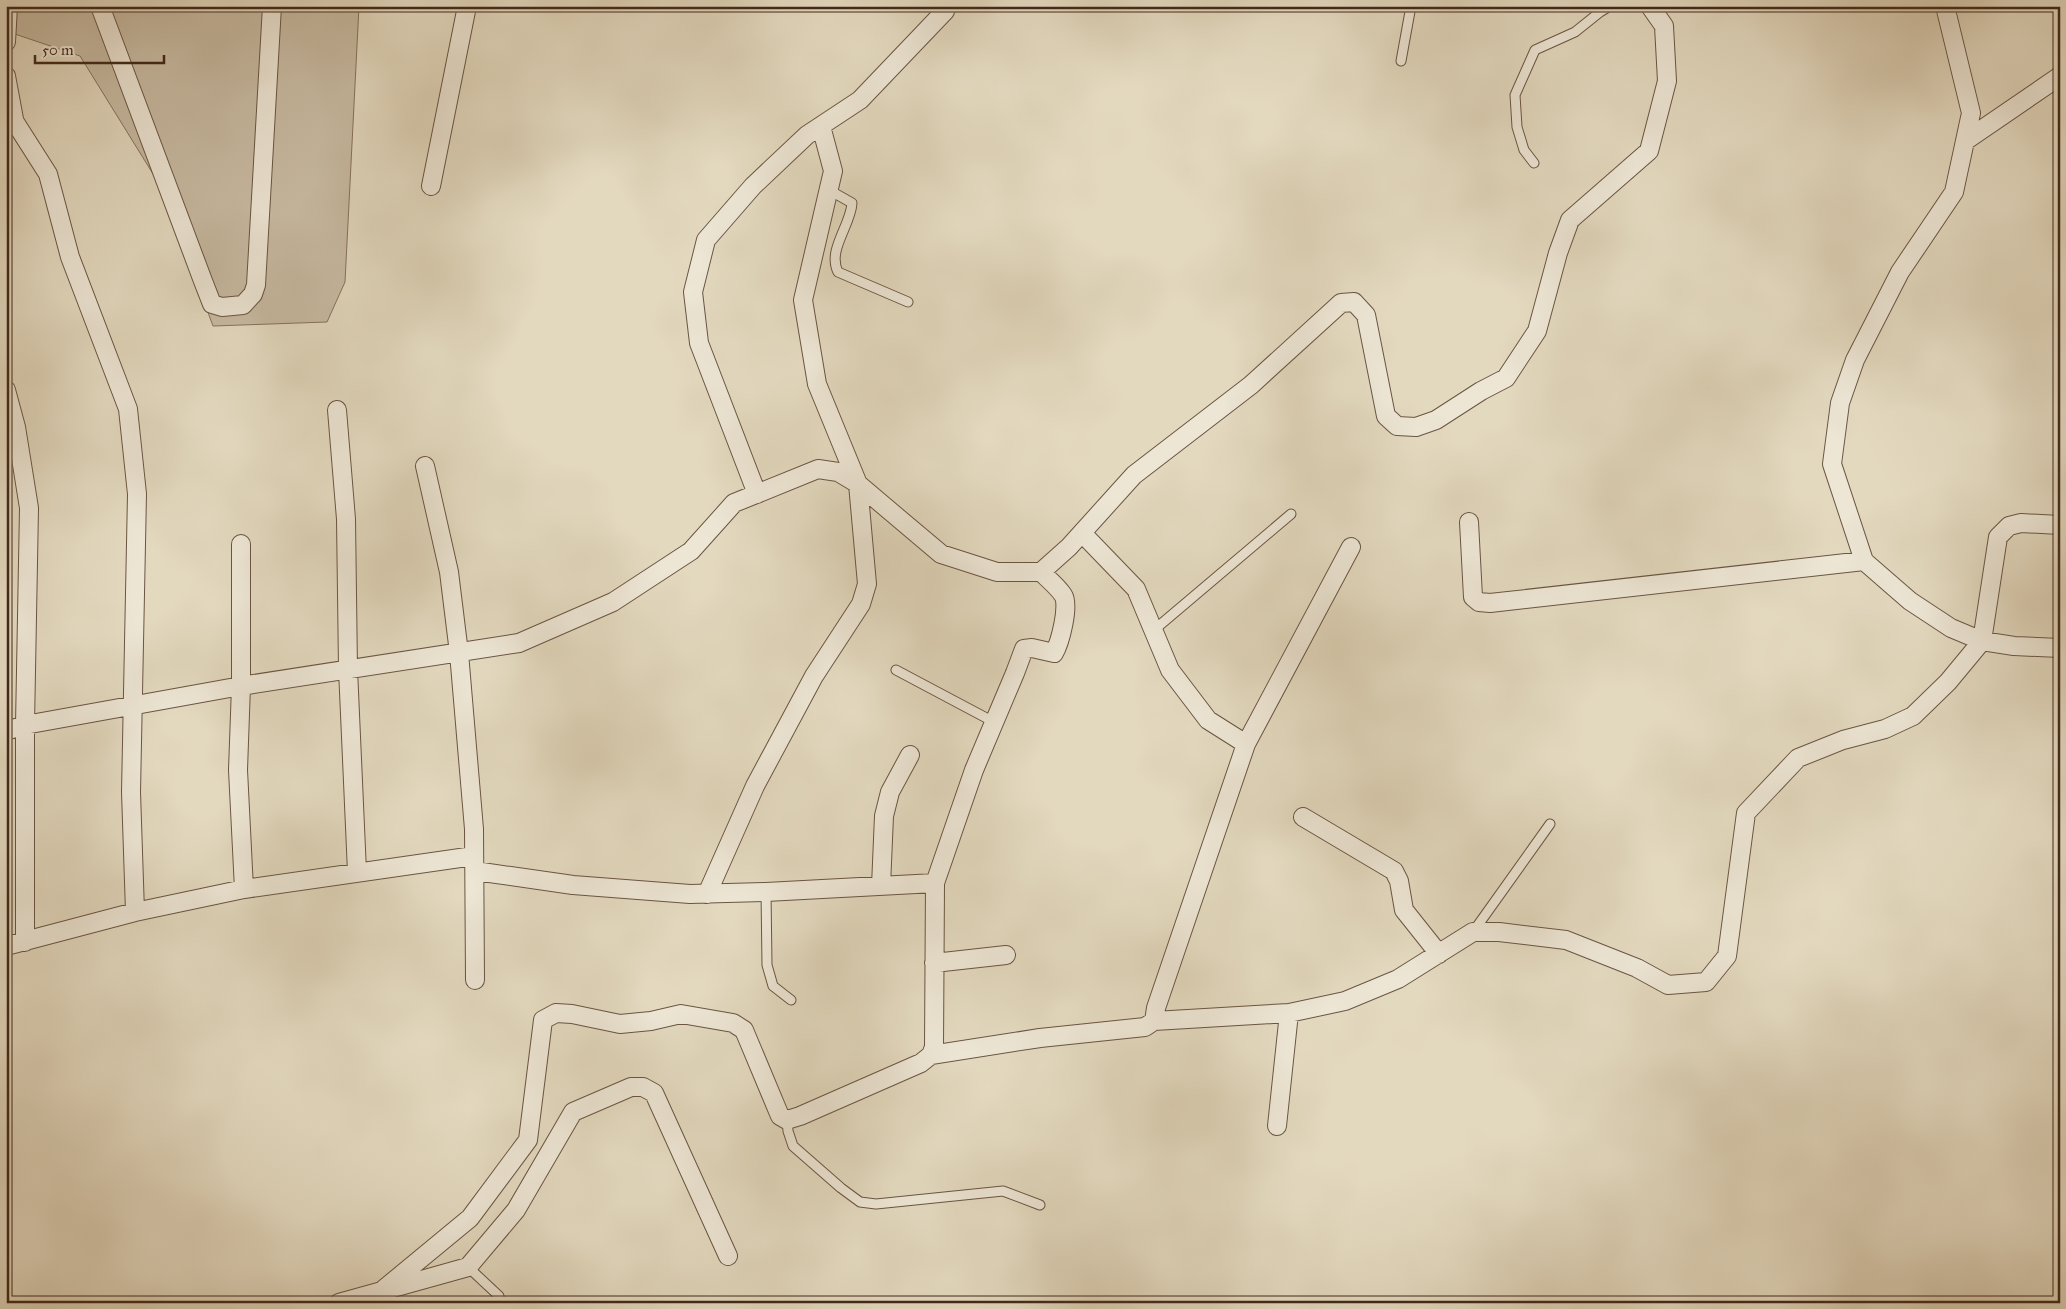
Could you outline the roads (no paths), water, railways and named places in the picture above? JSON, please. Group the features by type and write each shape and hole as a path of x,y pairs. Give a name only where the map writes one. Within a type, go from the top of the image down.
{"street":[{"path":"6,42 8,6"},
{"path":"100,6 202,281 212,304 222,308 242,305 253,294 256,285 272,6"},
{"path":"431,186 467,6"},
{"path":"756,494 699,343 693,292 706,240 753,186 807,135 860,100 944,11 946,6"},
{"path":"6,731 25,725 241,686 519,643 613,602 691,551 734,503 818,468 838,472 858,484 941,554 997,572 1042,572 1082,533 1134,475 1251,386 1342,303 1354,302 1366,315 1382,386 1386,416 1397,426 1416,427 1436,420 1481,391 1506,378 1537,332 1558,253 1570,220 1649,151 1667,81 1664,26 1650,6"},
{"path":"1945,6 1971,113 1954,192 1900,272 1855,360 1840,403 1832,464 1864,561 1910,600 1951,628 1982,641 2014,646 2060,648"},
{"path":"6,76 10,114 48,174 70,256 128,409 137,494 131,792 135,912"},
{"path":"1965,141 2060,76"},
{"path":"707,894 755,786 814,676 861,604 867,584 858,484 817,384 803,300 833,171 821,126"},
{"path":"6,390 16,427 29,508 25,725 25,942"},
{"path":"337,410 346,519 348,669 357,872"},
{"path":"425,466 449,572 459,653 474,829 475,980"},
{"path":"1469,522 1473,597 1479,602 1490,603 1864,561"},
{"path":"384,1289 470,1218 528,1140 543,1020 556,1014 572,1014 620,1024 651,1021 681,1014 733,1023 744,1030 780,1116 788,1120 921,1063 931,1055 1040,1038 1145,1028 1154,1022 1289,1013 1345,1002 1398,979 1473,932 1499,932 1566,940 1637,968 1668,985 1706,982 1727,956 1746,813 1798,758 1843,740 1885,729 1913,716 1948,682 1982,641 1998,537 2009,526 2021,523 2060,525"},
{"path":"1082,533 1136,589 1170,670 1208,720 1246,744"},
{"path":"241,544 241,686 238,770 244,889"},
{"path":"1154,1022 1160,999 1246,744 1351,547"},
{"path":"931,1055 934,1047 935,883 974,770 1016,673 1024,649 1032,648 1054,653 1058,646 1066,605 1065,596 1042,572"},
{"path":"881,886 884,816 890,792 910,755"},
{"path":"1303,816 1394,871 1399,882 1404,910 1438,954"},
{"path":"6,946 135,912 244,889 357,872 474,864 573,885 707,894 935,883"},
{"path":"934,963 1006,955"},
{"path":"1277,1126 1289,1013"},
{"path":"339,1303 468,1267 516,1210 573,1112 631,1087 643,1087 654,1093 728,1256"}],"lane":[{"path":"1402,61 1411,6"},
{"path":"1534,163 1524,150 1517,126 1515,95 1535,50 1575,32 1610,6"},
{"path":"829,190 852,203 852,212 835,254 835,266 838,272 908,302"},
{"path":"1154,630 1291,514"},
{"path":"896,670 994,722"},
{"path":"1473,932 1550,824"},
{"path":"766,892 767,965 773,986 791,1000"},
{"path":"788,1120 788,1131 793,1146 860,1202 876,1204 1003,1191 1040,1205"},
{"path":"468,1267 499,1296 500,1303"}]}
